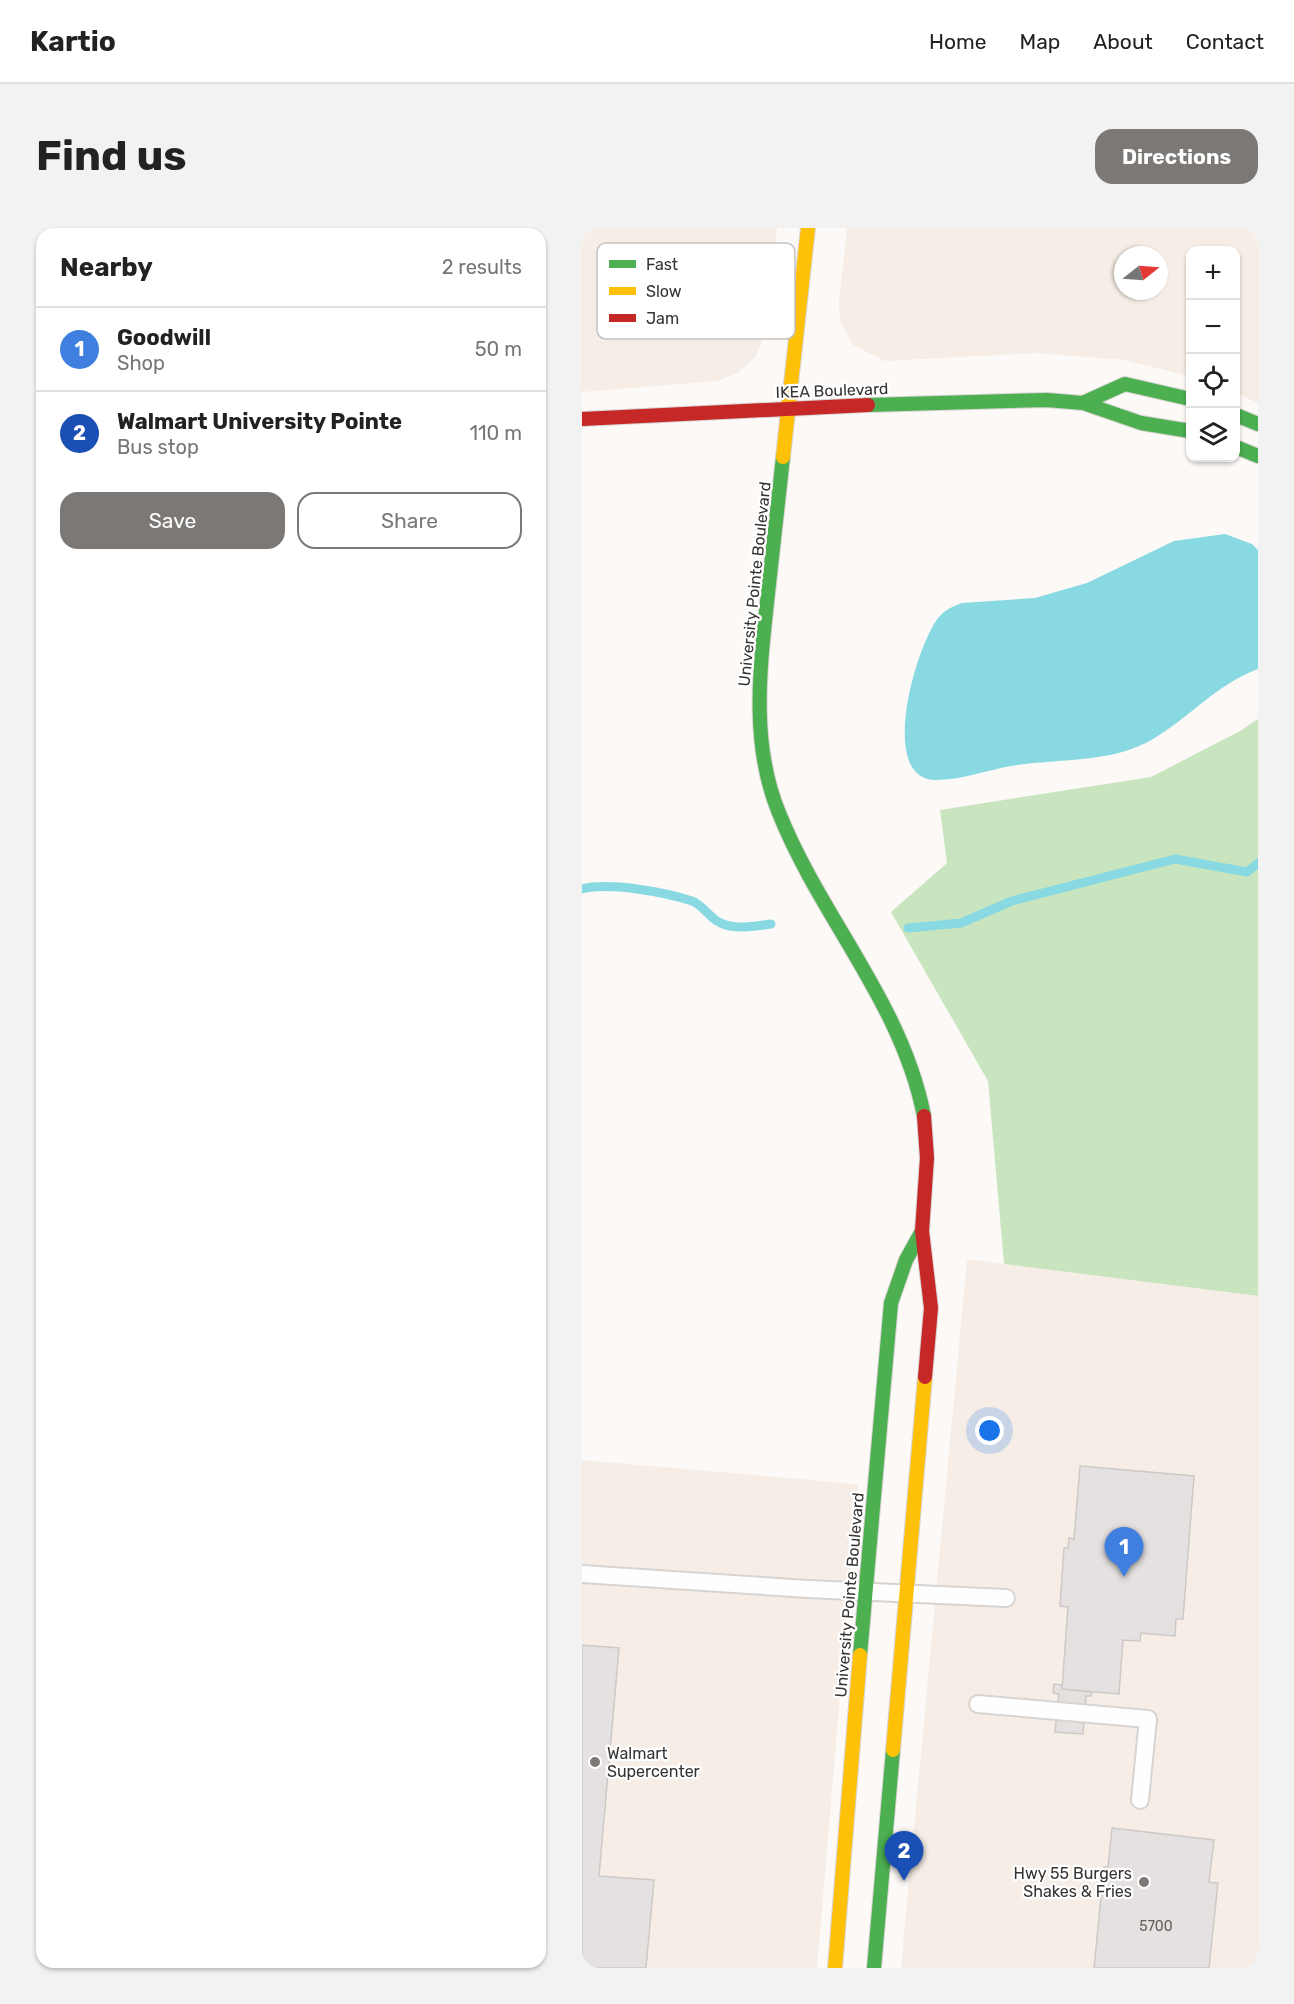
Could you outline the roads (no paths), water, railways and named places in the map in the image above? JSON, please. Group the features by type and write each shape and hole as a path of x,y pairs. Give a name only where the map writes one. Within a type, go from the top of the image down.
{"street":[{"name":"University Pointe Boulevard","path":"808,228 762,646 759,704 762,751 773,798 783,824 877,995 912,1067 923,1110 927,1148 922,1231 931,1308 874,1968"},
{"name":"IKEA Boulevard","path":"1083,403 1125,384 1186,398"},
{"name":"IKEA Boulevard","path":"582,419 788,407 1047,400 1083,403 1141,423 1186,430"},
{"path":"1240,417 1258,424"},
{"path":"1240,449 1258,456"},
{"name":"University Pointe Boulevard","path":"835,1968 891,1303 906,1260 922,1231"}],"lane":[{"path":"582,1574 1006,1598"},
{"path":"978,1704 1148,1719 1140,1800"}],"water":[{"path":"1225,534 1252,544 1258,550 1258,669 1230,683 1153,739 1120,753 1011,766 945,780 936,780 918,774 908,758 905,735 907,708 921,653 930,631 944,612 962,603 1035,598 1087,583 1174,541"}],"waterway":[{"path":"908,928 961,923 1012,901 1175,859 1247,872 1258,863"},
{"path":"582,889 622,887 652,891 692,901 717,921 729,926 771,924"}],"place":[{"name":"Goodwill","path":"1124,1577"},
{"name":"Walmart Supercenter","path":"595,1762"},
{"name":"Walmart University Pointe","path":"904,1881"},
{"name":"Hwy 55 Burgers Shakes & Fries","path":"1144,1882"}]}
